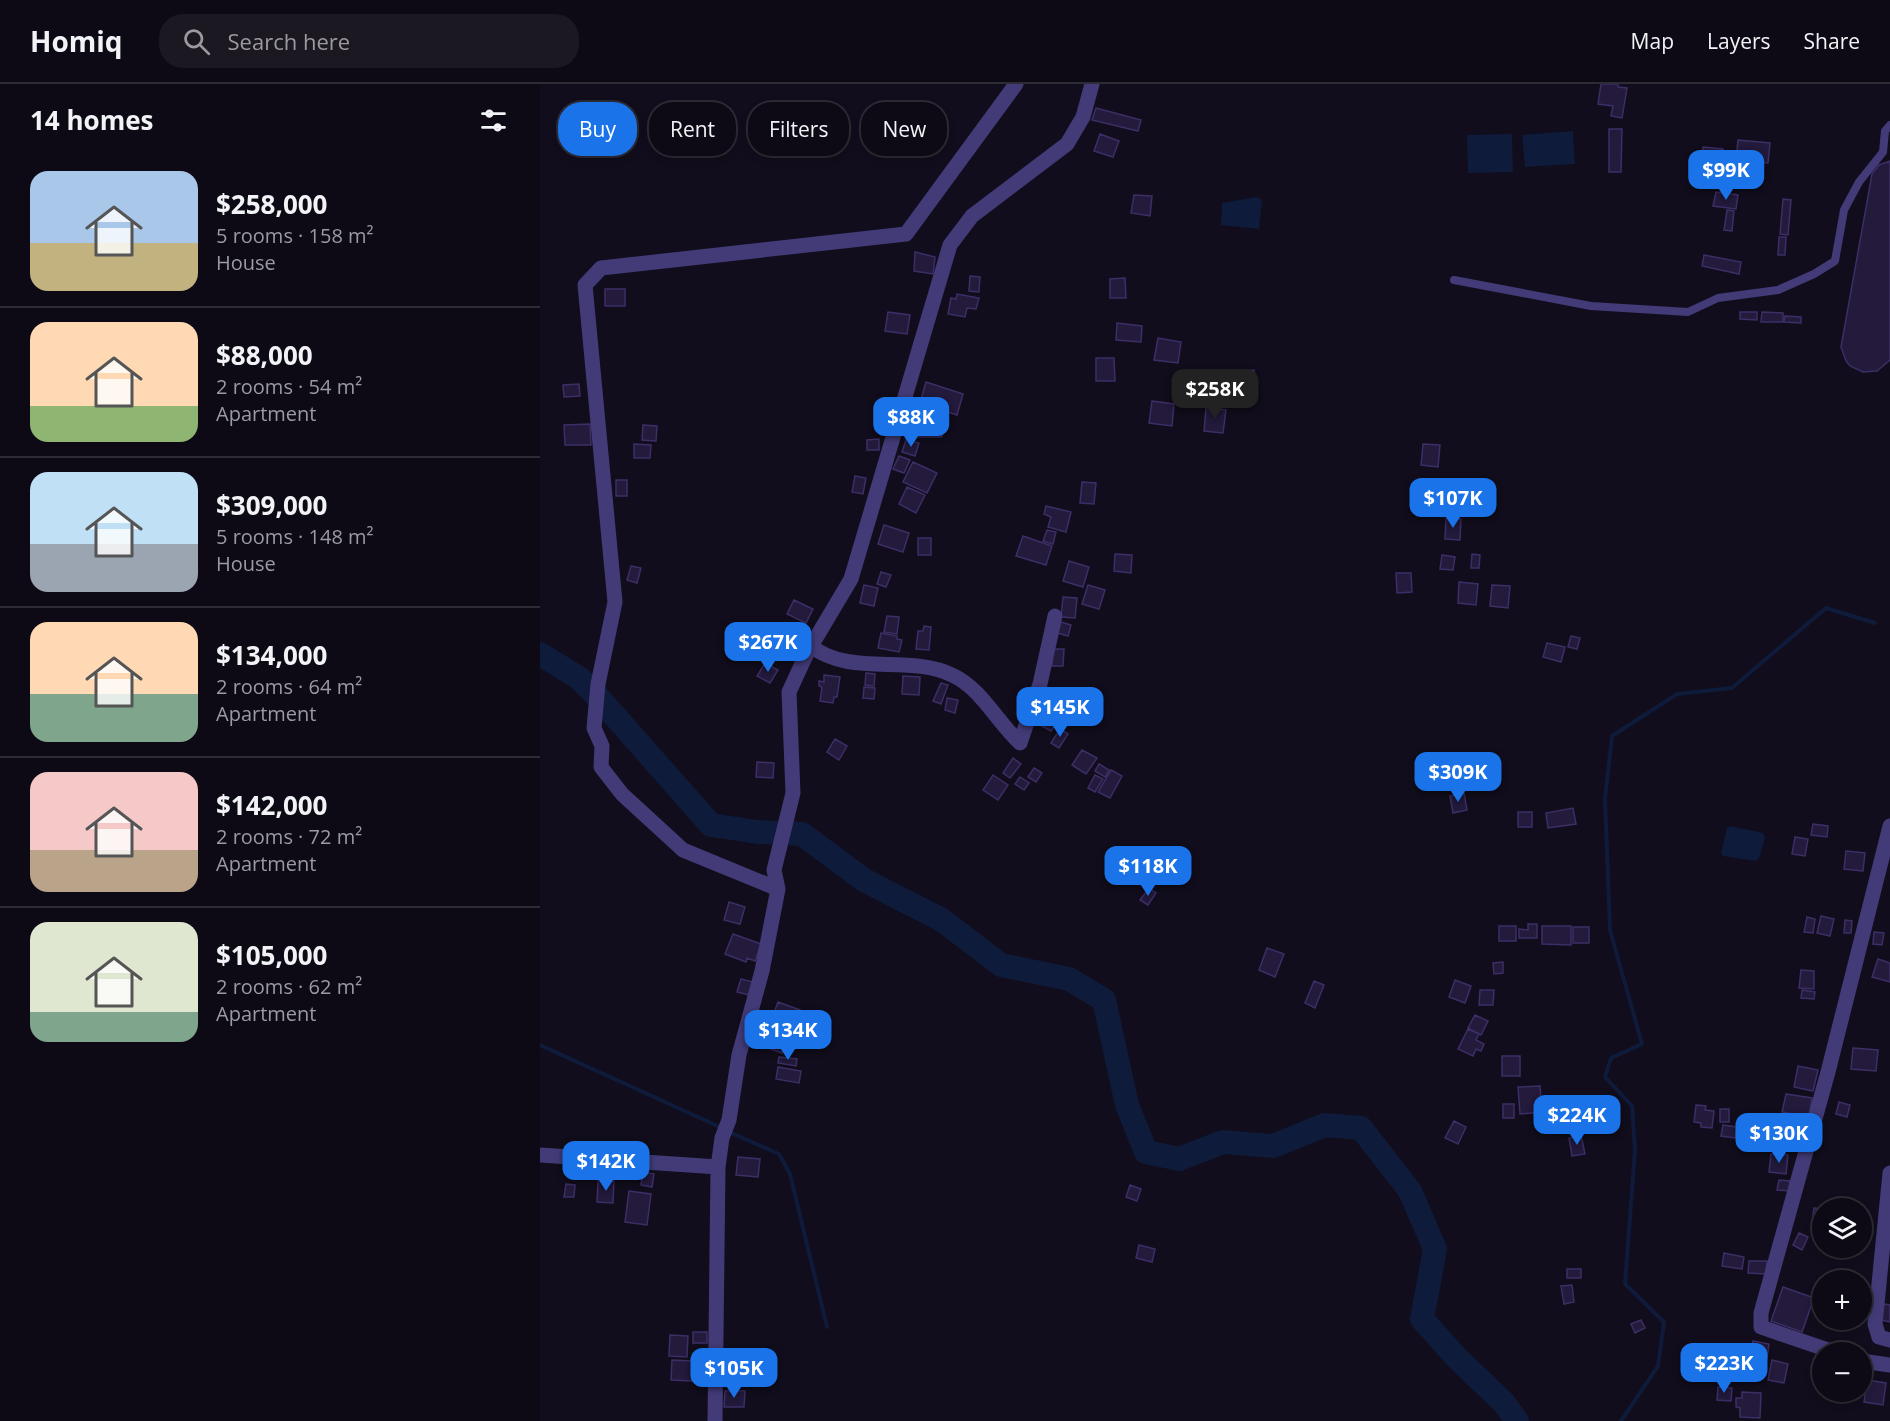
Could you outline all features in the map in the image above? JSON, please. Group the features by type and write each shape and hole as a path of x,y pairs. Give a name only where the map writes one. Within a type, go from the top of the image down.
{"street":[{"path":"778,889 683,850 622,794 601,767 602,746 594,728 598,684 615,602 585,285 601,268 906,234 1016,84"},
{"path":"715,1421 718,1167 722,1138 729,1120 739,1055 762,971 778,889 774,870 793,793 789,692 811,646 851,579 950,245 972,216 1067,144 1083,117 1092,84"},
{"path":"811,646 824,656 935,668 955,676 975,691 1020,743 1040,684 1055,616"},
{"path":"1812,1344 1761,1327 1761,1313 1828,1072 1890,826"},
{"path":"540,1155 718,1167"},
{"path":"1890,1173 1875,1324 1879,1337 1890,1340"},
{"path":"1872,1362 1890,1365"}],"lane":[{"path":"1454,280 1591,306 1688,312 1718,298 1778,290 1814,274 1835,261 1844,210 1859,182 1883,152 1885,131 1890,124"}],"water":[{"path":"1573,131 1575,164 1525,167 1522,135"},
{"path":"1512,134 1513,172 1468,173 1467,135"},
{"path":"1257,197 1262,200 1259,229 1221,225 1222,203"},
{"path":"1730,826 1763,833 1765,837 1760,856 1756,861 1723,856 1721,853 1727,828"}],"building":[{"path":"1601,84 1618,84 1618,87 1627,88 1622,118 1611,116 1613,106 1598,104"},
{"path":"1096,108 1141,120 1138,131 1092,120"},
{"path":"1609,129 1622,129 1621,172 1609,172"},
{"path":"1100,134 1119,141 1113,157 1094,151"},
{"path":"1738,140 1770,143 1768,163 1736,160"},
{"path":"1703,147 1723,149 1720,168 1701,166"},
{"path":"1890,161 1890,360 1877,371 1863,372 1850,366 1841,347 1872,174 1879,165"},
{"path":"1697,169 1716,171 1715,187 1696,186"},
{"path":"1716,192 1738,195 1736,209 1713,206"},
{"path":"1134,195 1152,196 1150,216 1131,213"},
{"path":"1783,199 1791,200 1788,235 1780,234"},
{"path":"1727,210 1734,211 1732,231 1724,230"},
{"path":"1779,237 1786,237 1785,255 1778,255"},
{"path":"915,252 935,257 933,274 914,271"},
{"path":"1704,255 1741,262 1739,274 1702,266"},
{"path":"970,276 980,277 979,292 969,291"},
{"path":"1125,278 1126,298 1110,298 1110,279"},
{"path":"605,289 625,289 625,306 605,306"},
{"path":"957,294 979,298 976,309 967,308 965,317 948,314 951,298 956,299"},
{"path":"888,312 910,315 907,334 885,331"},
{"path":"1740,312 1757,312 1757,320 1740,319"},
{"path":"1762,312 1783,313 1783,322 1761,322"},
{"path":"1785,316 1801,317 1801,323 1784,322"},
{"path":"1117,323 1142,326 1141,342 1116,340"},
{"path":"1158,338 1181,342 1178,363 1154,360"},
{"path":"1096,358 1114,358 1115,381 1096,381"},
{"path":"1254,370 1256,387 1247,388 1245,371"},
{"path":"926,382 963,394 957,415 920,403"},
{"path":"579,384 580,396 564,397 563,385"},
{"path":"1152,401 1174,404 1172,426 1149,423"},
{"path":"1206,408 1226,410 1223,433 1204,431"},
{"path":"915,413 942,413 942,437 914,437"},
{"path":"590,424 591,445 565,445 564,425"},
{"path":"643,425 657,426 656,441 642,440"},
{"path":"879,439 879,450 867,450 867,440"},
{"path":"906,440 919,443 915,456 902,452"},
{"path":"634,444 651,445 650,458 634,458"},
{"path":"1423,444 1440,445 1438,467 1421,465"},
{"path":"899,456 910,460 904,473 893,469"},
{"path":"913,462 937,473 927,493 903,482"},
{"path":"855,476 866,478 863,494 852,492"},
{"path":"616,480 627,480 627,496 616,496"},
{"path":"1082,482 1096,483 1094,504 1080,503"},
{"path":"907,487 925,495 916,513 899,504"},
{"path":"1046,506 1071,512 1066,532 1048,527 1051,517 1044,514"},
{"path":"1446,518 1461,519 1460,540 1445,539"},
{"path":"884,525 909,533 903,552 878,544"},
{"path":"1047,530 1056,532 1053,544 1043,541"},
{"path":"1023,536 1052,546 1046,565 1016,556"},
{"path":"918,538 931,538 931,555 918,555"},
{"path":"1115,554 1132,555 1131,573 1114,571"},
{"path":"1472,554 1480,555 1479,568 1471,568"},
{"path":"1442,555 1455,557 1453,570 1440,569"},
{"path":"1069,561 1089,567 1083,587 1063,581"},
{"path":"631,566 641,568 637,583 627,580"},
{"path":"881,572 891,575 886,587 877,584"},
{"path":"1396,573 1411,573 1412,592 1397,593"},
{"path":"1459,582 1478,584 1476,605 1458,603"},
{"path":"864,585 878,588 874,606 860,603"},
{"path":"1088,585 1105,590 1099,609 1082,604"},
{"path":"1492,585 1510,586 1508,608 1490,606"},
{"path":"1063,597 1077,598 1075,618 1061,617"},
{"path":"794,600 813,609 806,623 787,614"},
{"path":"887,616 899,617 897,634 884,632"},
{"path":"1061,622 1071,625 1068,636 1057,633"},
{"path":"772,623 791,634 788,640 783,637 776,648 763,640"},
{"path":"924,626 931,627 929,650 916,649 918,631 923,631"},
{"path":"881,633 897,636 897,639 902,640 899,652 878,648"},
{"path":"1571,636 1580,638 1577,649 1568,647"},
{"path":"1547,643 1565,647 1561,662 1543,657"},
{"path":"1053,649 1064,649 1063,666 1052,666"},
{"path":"765,663 778,670 770,683 757,676"},
{"path":"866,673 875,674 874,686 865,685"},
{"path":"824,675 840,677 837,697 834,697 833,703 820,701 822,687 819,686 819,681 824,682"},
{"path":"903,676 920,677 919,695 902,694"},
{"path":"941,683 948,685 941,704 933,701"},
{"path":"864,687 875,688 874,699 863,698"},
{"path":"947,698 958,700 955,713 945,710"},
{"path":"1044,718 1055,725 1051,731 1040,725"},
{"path":"1060,729 1068,734 1059,748 1051,743"},
{"path":"835,739 847,746 839,760 827,752"},
{"path":"1082,750 1097,758 1086,774 1072,765"},
{"path":"1013,758 1021,764 1010,778 1003,773"},
{"path":"757,762 774,763 773,778 756,777"},
{"path":"1099,764 1109,770 1105,777 1095,771"},
{"path":"1034,768 1042,773 1036,782 1028,777"},
{"path":"1111,770 1122,776 1110,798 1098,792"},
{"path":"993,775 1008,785 998,800 983,790"},
{"path":"1095,775 1103,779 1095,792 1088,788"},
{"path":"1020,777 1029,783 1024,790 1015,784"},
{"path":"1464,793 1467,810 1453,813 1450,796"},
{"path":"1573,808 1576,824 1548,828 1546,813"},
{"path":"1518,812 1532,812 1532,827 1518,827"},
{"path":"1813,824 1828,826 1827,837 1811,835"},
{"path":"1795,837 1808,839 1805,856 1792,854"},
{"path":"1846,851 1865,853 1863,871 1844,869"},
{"path":"1149,888 1156,893 1148,905 1140,900"},
{"path":"729,902 745,907 740,924 724,920"},
{"path":"1821,916 1834,919 1830,936 1817,933"},
{"path":"1807,917 1815,919 1813,933 1804,932"},
{"path":"1845,920 1852,921 1851,933 1844,933"},
{"path":"1528,924 1537,924 1537,938 1519,938 1519,929 1528,930"},
{"path":"1499,926 1516,926 1516,941 1499,941"},
{"path":"1542,926 1571,926 1571,945 1542,944"},
{"path":"1573,927 1589,927 1589,943 1573,943"},
{"path":"1874,932 1884,933 1882,945 1873,944"},
{"path":"733,934 761,944 755,961 747,958 746,962 725,954"},
{"path":"1267,948 1284,954 1275,977 1259,970"},
{"path":"1878,959 1890,963 1890,982 1872,977"},
{"path":"1503,962 1503,973 1494,974 1493,963"},
{"path":"1801,970 1814,971 1814,989 1799,988"},
{"path":"741,979 753,982 749,995 737,992"},
{"path":"1455,980 1471,986 1465,1003 1449,997"},
{"path":"1314,981 1324,985 1315,1008 1305,1003"},
{"path":"1480,990 1494,990 1493,1005 1479,1005"},
{"path":"1802,990 1815,992 1814,999 1801,998"},
{"path":"778,1002 800,1010 793,1032 770,1024"},
{"path":"1475,1015 1488,1021 1481,1035 1468,1028"},
{"path":"1468,1029 1479,1034 1476,1040 1484,1044 1481,1051 1476,1049 1473,1056 1458,1049"},
{"path":"768,1034 786,1040 782,1053 759,1045 762,1036 767,1038"},
{"path":"1853,1048 1878,1050 1876,1071 1851,1069"},
{"path":"1502,1056 1520,1056 1520,1076 1502,1076"},
{"path":"779,1057 797,1059 796,1066 778,1063"},
{"path":"1798,1066 1818,1070 1813,1091 1794,1087"},
{"path":"778,1067 801,1071 799,1083 776,1079"},
{"path":"1540,1086 1542,1112 1520,1114 1518,1087"},
{"path":"1786,1094 1812,1098 1809,1117 1782,1112"},
{"path":"1839,1102 1850,1105 1847,1117 1836,1114"},
{"path":"1503,1104 1514,1104 1514,1118 1503,1118"},
{"path":"1696,1105 1706,1106 1705,1110 1714,1111 1712,1128 1701,1127 1701,1123 1694,1122"},
{"path":"1720,1109 1729,1109 1729,1122 1720,1122"},
{"path":"1454,1121 1466,1127 1458,1144 1445,1138"},
{"path":"1723,1125 1737,1127 1735,1138 1721,1136"},
{"path":"1581,1135 1585,1154 1572,1156 1569,1138"},
{"path":"1771,1154 1788,1155 1786,1174 1769,1172"},
{"path":"738,1157 760,1159 758,1177 736,1175"},
{"path":"643,1172 654,1174 652,1187 641,1185"},
{"path":"1779,1180 1790,1181 1789,1191 1777,1190"},
{"path":"598,1181 614,1181 613,1203 597,1202"},
{"path":"566,1184 575,1185 574,1197 564,1197"},
{"path":"1130,1185 1141,1189 1137,1201 1126,1197"},
{"path":"629,1191 651,1194 647,1225 625,1222"},
{"path":"1799,1233 1808,1237 1802,1250 1793,1245"},
{"path":"1139,1245 1155,1249 1152,1262 1136,1258"},
{"path":"1724,1253 1744,1257 1742,1269 1722,1266"},
{"path":"1749,1261 1767,1261 1766,1274 1748,1273"},
{"path":"1567,1269 1581,1269 1581,1278 1567,1278"},
{"path":"1572,1285 1574,1302 1564,1304 1561,1286"},
{"path":"1783,1287 1812,1297 1802,1332 1771,1321"},
{"path":"1884,1304 1890,1305 1890,1322 1881,1320"},
{"path":"1641,1320 1645,1328 1635,1333 1631,1324"},
{"path":"693,1332 707,1332 707,1343 693,1343"},
{"path":"670,1335 688,1336 687,1357 669,1356"},
{"path":"1753,1341 1769,1344 1766,1364 1750,1362"},
{"path":"672,1360 693,1361 692,1381 671,1380"},
{"path":"1772,1360 1788,1364 1784,1383 1768,1380"},
{"path":"1872,1381 1886,1383 1883,1405 1864,1402 1872,1402"},
{"path":"1718,1387 1732,1388 1731,1401 1717,1400"},
{"path":"725,1391 745,1391 744,1407 724,1407"},
{"path":"1742,1392 1761,1393 1760,1418 1740,1417 1740,1408 1736,1407 1736,1398 1742,1398"}],"waterway":[{"path":"1621,1421 1658,1366 1664,1322 1625,1284 1635,1150 1632,1106 1605,1077 1611,1058 1642,1044 1610,930 1605,799 1612,736 1677,694 1732,688 1826,608 1875,623"},
{"path":"540,654 579,678 711,825 758,832 802,834 864,880 942,920 1001,965 1069,979 1104,1000 1127,1105 1146,1152 1179,1159 1223,1142 1273,1146 1325,1125 1361,1128 1410,1191 1435,1249 1422,1319 1456,1357 1504,1403 1517,1421"},
{"path":"540,1045 722,1128"},
{"path":"729,1132 779,1154 790,1174 827,1327"}]}
